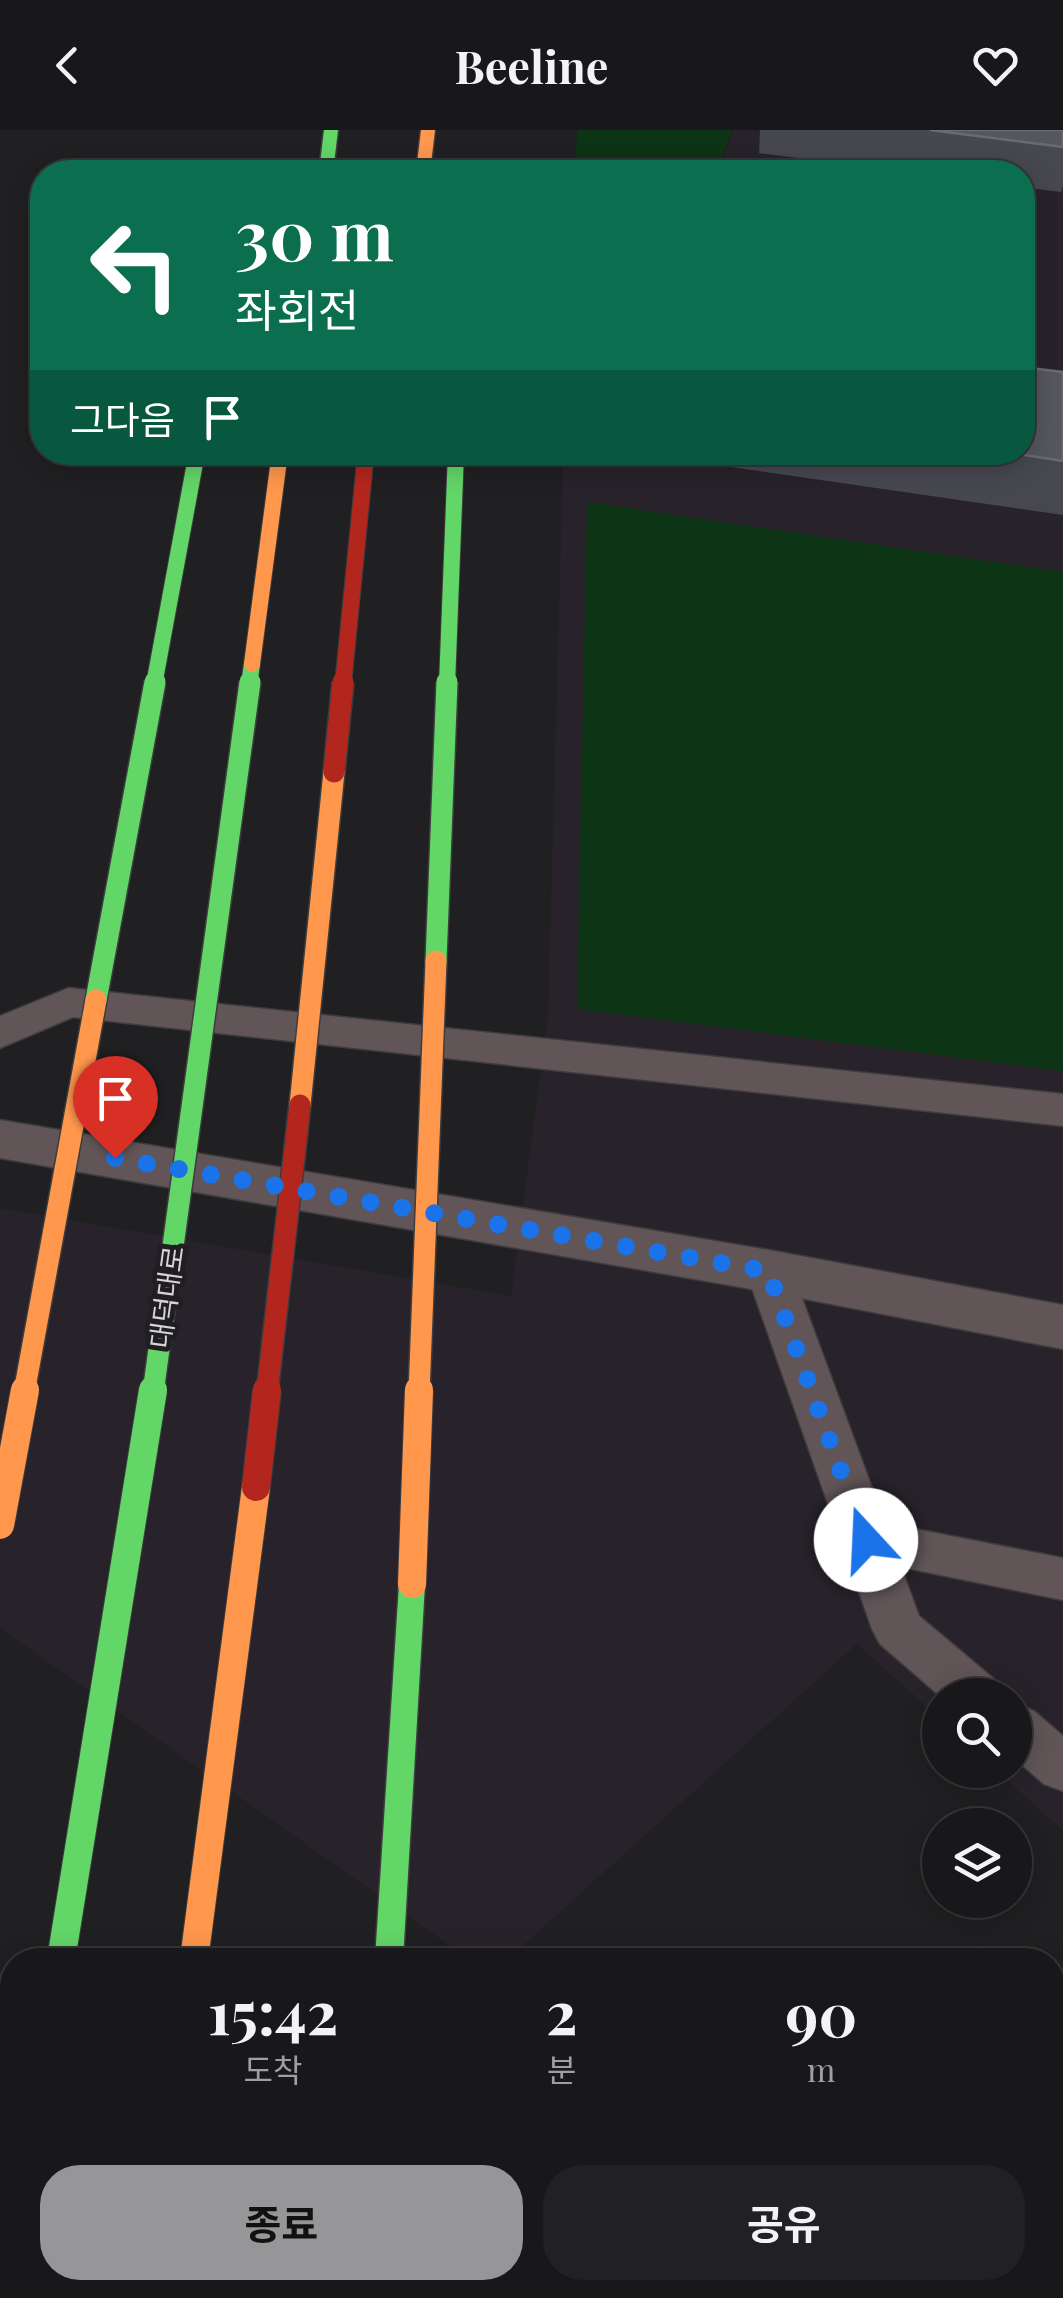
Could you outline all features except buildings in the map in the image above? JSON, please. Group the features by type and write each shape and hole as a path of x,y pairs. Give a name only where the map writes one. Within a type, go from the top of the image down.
{"main road":[{"path":"325,160 331,130"},
{"path":"428,130 430,160"},
{"path":"0,1525 196,465"},
{"name":"대덕대로","path":"63,1948 164,1323 278,465"},
{"path":"196,1948 279,1311 365,465"},
{"path":"390,1948 412,1584 455,465"}],"street":[{"path":"0,1139 768,1271 1063,1326"}],"lane":[{"path":"0,1034 68,1002 1063,1110"},
{"path":"768,1271 898,1629 956,1678"},
{"path":"866,1540 1063,1579"},
{"path":"1032,1742 1063,1768"}],"shaded area":[{"path":"733,130 1063,130 1063,1831 1016,1788 1032,1788 1032,1678 922,1678 922,1703 857,1644 520,1948 453,1948 0,1628 0,1208 511,1296 548,1014 563,465 1035,465 1035,160 723,160"}],"green space":[{"path":"577,130 732,130 721,160 576,160"},
{"path":"587,502 1063,572 1063,1071 577,1009"}],"traffic: fast":[{"path":"327,160 331,130"},
{"path":"96,1000 195,465"},
{"path":"436,961 455,465"},
{"path":"63,1948 164,1323 252,664"},
{"path":"390,1948 412,1584"}],"traffic: slow":[{"path":"424,160 428,130"},
{"path":"252,664 278,465"},
{"path":"300,1105 334,772"},
{"path":"412,1584 436,961"},
{"path":"0,1525 96,1000"},
{"path":"196,1948 256,1487"}],"traffic: jam":[{"path":"334,772 365,465"},
{"path":"256,1487 300,1105"}],"route":[{"path":"115,1158 768,1271 866,1540"}]}
